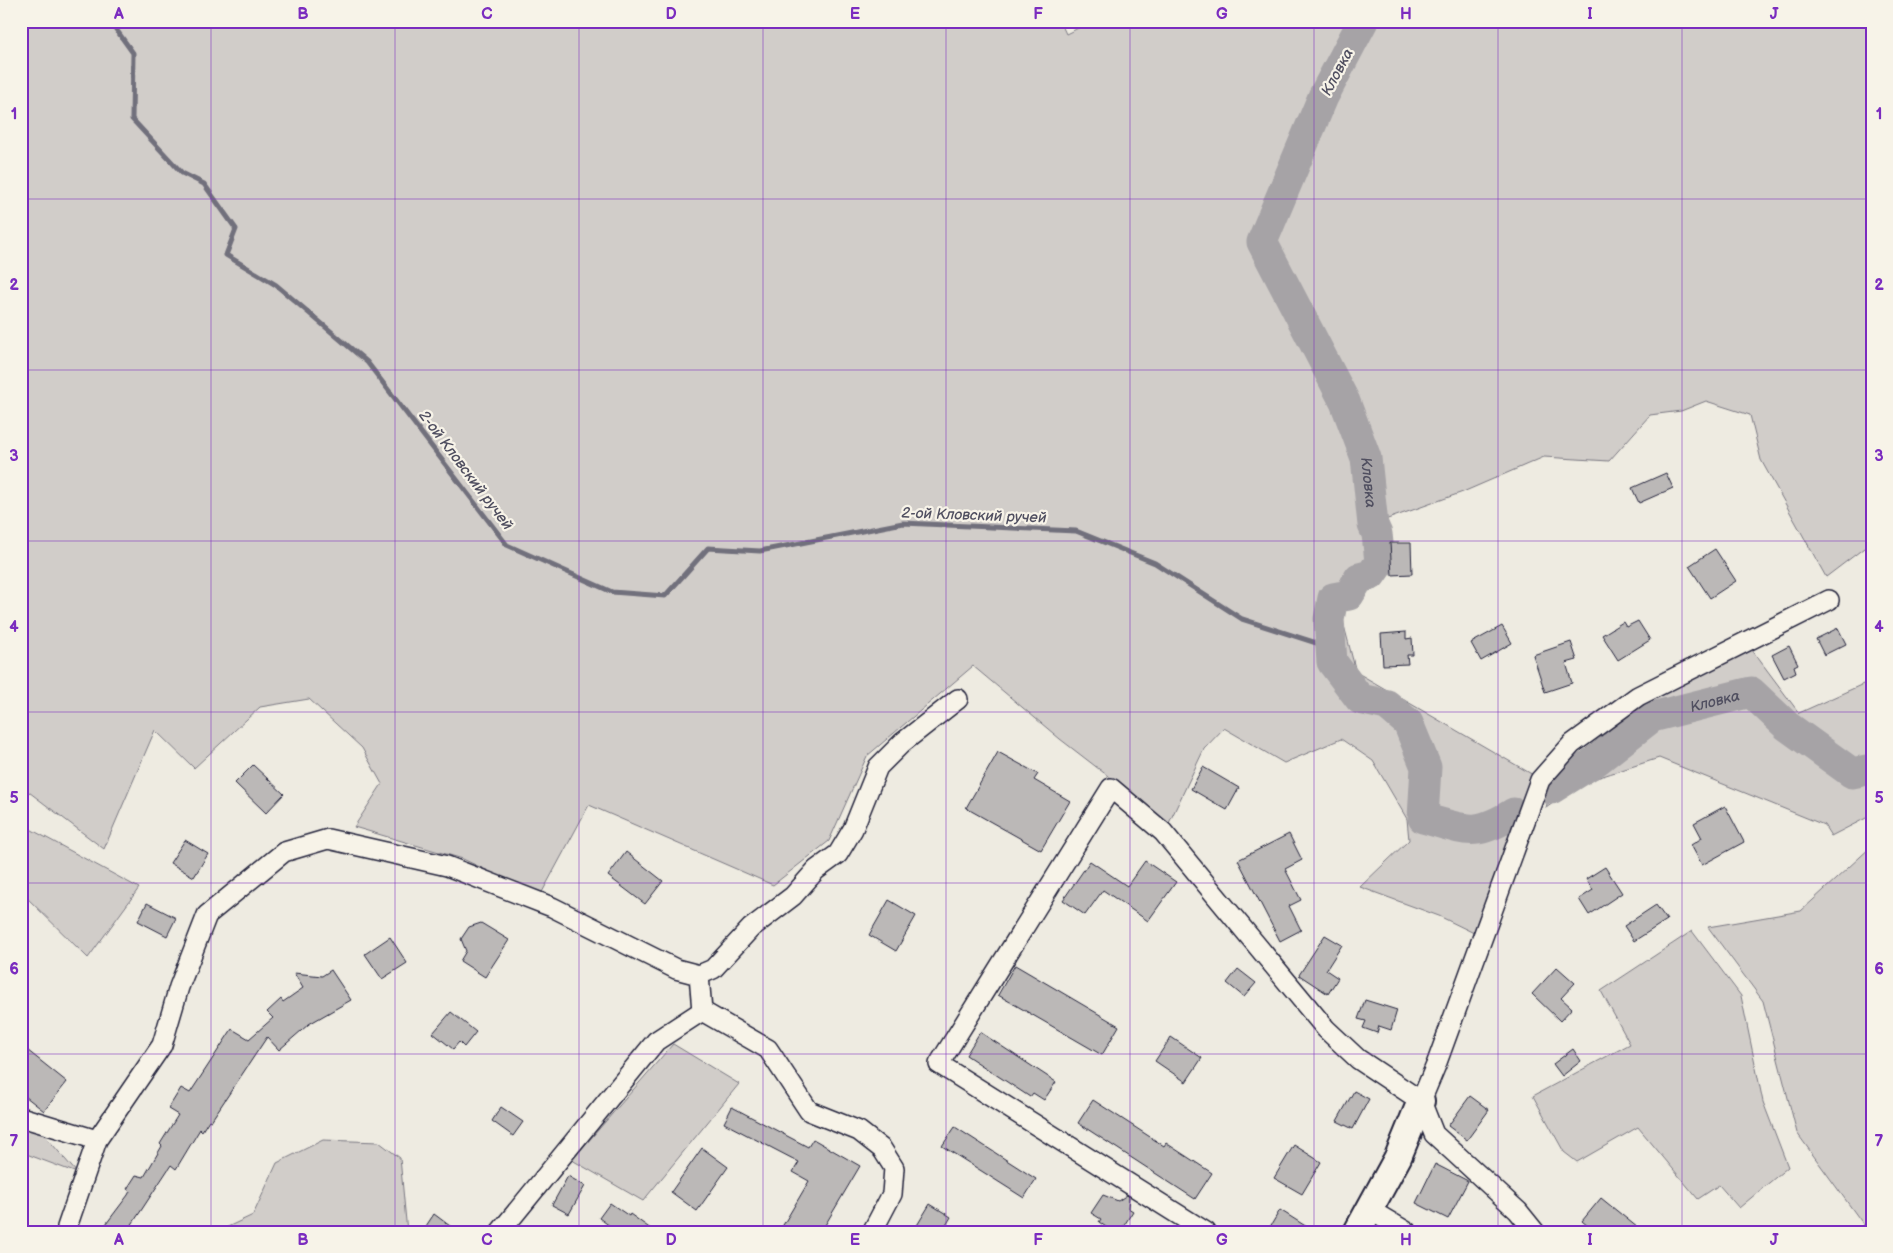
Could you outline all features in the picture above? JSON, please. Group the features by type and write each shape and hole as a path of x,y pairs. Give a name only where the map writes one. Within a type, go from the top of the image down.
{"street":[{"path":"1407,1232 1364,1221 1398,1157 1436,1066 1540,780 1572,744 1638,696 1829,600"},
{"path":"67,1226 97,1140 162,1045 180,987 207,915 284,852 328,839 447,866 552,907 676,969 699,975 713,969 751,928 793,896 816,870 838,854 853,829 878,767 902,743 958,699"},
{"path":"1206,1232 939,1064 1111,788 1163,832 1326,1029 1358,1059 1421,1101 1434,1134 1518,1211 1535,1232"},
{"path":"699,975 702,1010"},
{"path":"702,1010 768,1049 809,1111 859,1131 882,1149 894,1168 892,1194 872,1232"},
{"path":"500,1232 656,1041 702,1010"},
{"path":"21,1117 97,1140"}],"shaded area":[{"path":"21,21 1060,21 1066,34 1093,21 1872,21 1872,542 1826,577 1761,460 1750,415 1706,401 1681,411 1650,415 1609,461 1544,457 1463,492 1382,521 1386,565 1364,593 1340,610 1356,672 1535,776 1476,934 1439,916 1360,887 1409,840 1407,819 1373,761 1341,739 1284,763 1224,728 1204,749 1169,823 1060,739 973,666 867,756 829,841 773,885 589,805 540,896 463,859 354,827 382,784 362,748 309,699 260,707 194,768 155,730 104,849 21,786"},
{"path":"1752,650 1799,713 1872,680 1872,815 1831,836 1824,825 1659,758 1581,783 1546,808 1554,774 1661,690"},
{"path":"21,824 139,888 88,958 21,892"},
{"path":"1872,846 1872,1232 1869,1232 1797,1133 1763,1001 1708,927 1801,911"},
{"path":"1692,931 1741,996 1763,1102 1788,1167 1739,1208 1719,1185 1698,1199 1638,1127 1577,1162 1564,1152 1533,1096 1630,1044 1601,991"},
{"path":"673,1044 739,1084 643,1201 572,1160"},
{"path":"21,1126 41,1131 77,1173 21,1152"},
{"path":"323,1140 379,1142 400,1158 407,1232 217,1232 253,1215 277,1163"}],"building":[{"path":"1666,473 1673,488 1639,503 1632,488"},
{"path":"1390,543 1411,543 1412,574 1392,575"},
{"path":"1715,549 1736,581 1710,598 1689,566"},
{"path":"1638,621 1650,640 1618,660 1602,635 1623,622 1626,627"},
{"path":"1502,626 1512,643 1481,661 1471,643"},
{"path":"1838,628 1846,644 1824,655 1816,639"},
{"path":"1406,632 1406,639 1412,638 1413,655 1407,655 1408,664 1383,665 1381,634"},
{"path":"1571,642 1577,660 1566,663 1572,683 1545,692 1533,655"},
{"path":"1789,646 1798,664 1794,666 1796,672 1784,678 1772,655"},
{"path":"998,752 1038,774 1034,780 1070,801 1041,850 966,808"},
{"path":"253,765 284,794 266,813 235,783"},
{"path":"1203,767 1239,788 1227,810 1191,789"},
{"path":"1725,806 1744,842 1702,865 1691,845 1702,838 1694,823"},
{"path":"1289,834 1302,860 1285,869 1301,900 1289,906 1301,930 1280,941 1238,860"},
{"path":"185,840 208,854 194,877 170,863"},
{"path":"626,852 663,881 645,904 608,876"},
{"path":"1090,861 1127,886 1145,861 1176,882 1148,921 1103,890 1085,915 1063,900"},
{"path":"1605,867 1622,893 1589,915 1579,899 1593,890 1586,879"},
{"path":"889,900 916,916 896,951 869,935"},
{"path":"147,903 176,918 167,936 138,921"},
{"path":"1656,905 1667,920 1634,941 1624,926"},
{"path":"481,923 509,940 485,977 460,961 466,951 461,939 469,927"},
{"path":"1325,935 1342,945 1326,970 1338,978 1328,994 1299,975"},
{"path":"390,937 407,963 382,979 365,954"},
{"path":"1015,965 1119,1026 1102,1055 998,995"},
{"path":"1557,967 1575,983 1561,998 1572,1008 1560,1021 1532,994"},
{"path":"1238,969 1256,983 1244,997 1227,983"},
{"path":"331,970 351,1000 309,1024 279,1050 267,1037 211,1121 209,1120 202,1131 200,1129 176,1169 171,1165 127,1232 100,1232 128,1195 130,1191 127,1189 136,1175 144,1177 162,1146 160,1144 178,1115 168,1109 181,1088 190,1093 232,1029 249,1039 273,1018 267,1012 281,999 283,1002 303,988 294,973 322,976"},
{"path":"1365,1000 1397,1010 1391,1030 1379,1026 1377,1033 1363,1028 1366,1021 1358,1019"},
{"path":"451,1012 476,1032 464,1047 459,1042 453,1049 433,1033"},
{"path":"980,1032 1056,1082 1044,1100 1033,1093 1030,1097 966,1055"},
{"path":"1171,1037 1202,1058 1186,1082 1155,1061"},
{"path":"1573,1049 1581,1061 1562,1076 1553,1064"},
{"path":"27,1050 67,1082 44,1111 21,1093 21,1058"},
{"path":"1354,1091 1369,1099 1353,1129 1337,1121"},
{"path":"1470,1096 1489,1110 1467,1140 1448,1126"},
{"path":"1093,1100 1164,1146 1166,1143 1212,1173 1195,1199 1078,1123"},
{"path":"501,1107 523,1122 513,1136 492,1121"},
{"path":"732,1107 808,1147 813,1139 860,1166 821,1232 779,1232 809,1181 793,1172 799,1162 724,1123"},
{"path":"955,1127 1036,1179 1024,1198 942,1146"},
{"path":"1294,1145 1321,1162 1302,1194 1274,1178"},
{"path":"702,1148 728,1167 697,1211 671,1192"},
{"path":"1435,1164 1468,1181 1448,1219 1416,1203"},
{"path":"568,1176 585,1186 569,1214 552,1205"},
{"path":"1103,1195 1118,1201 1127,1195 1129,1197 1128,1208 1133,1211 1120,1232 1113,1232 1099,1222 1101,1219 1091,1213"},
{"path":"1601,1198 1643,1232 1595,1232 1582,1221"},
{"path":"610,1203 629,1216 630,1214 655,1232 618,1232 599,1218"},
{"path":"930,1204 951,1217 942,1232 913,1232"},
{"path":"1280,1210 1315,1232 1267,1232"},
{"path":"434,1214 458,1232 422,1232"}],"waterway":[{"name":"2-ой Кловский ручей","path":"110,21 133,53 132,119 182,173 204,184 236,229 226,255 276,285 367,362 507,545 612,592 665,596 708,548 760,551 903,523 1076,531 1155,563 1242,619 1332,648"},
{"name":"Кловка","path":"1363,21 1323,97 1262,242 1345,402 1366,458 1373,525 1377,534 1380,562 1371,575 1359,578 1349,595 1333,598 1329,619 1332,662 1360,699 1387,705 1408,723 1426,767 1423,818 1460,828 1479,829 1514,813"},
{"name":"Кловка","path":"1551,789 1596,761 1652,717 1751,692 1787,726 1852,773 1872,769"}]}
